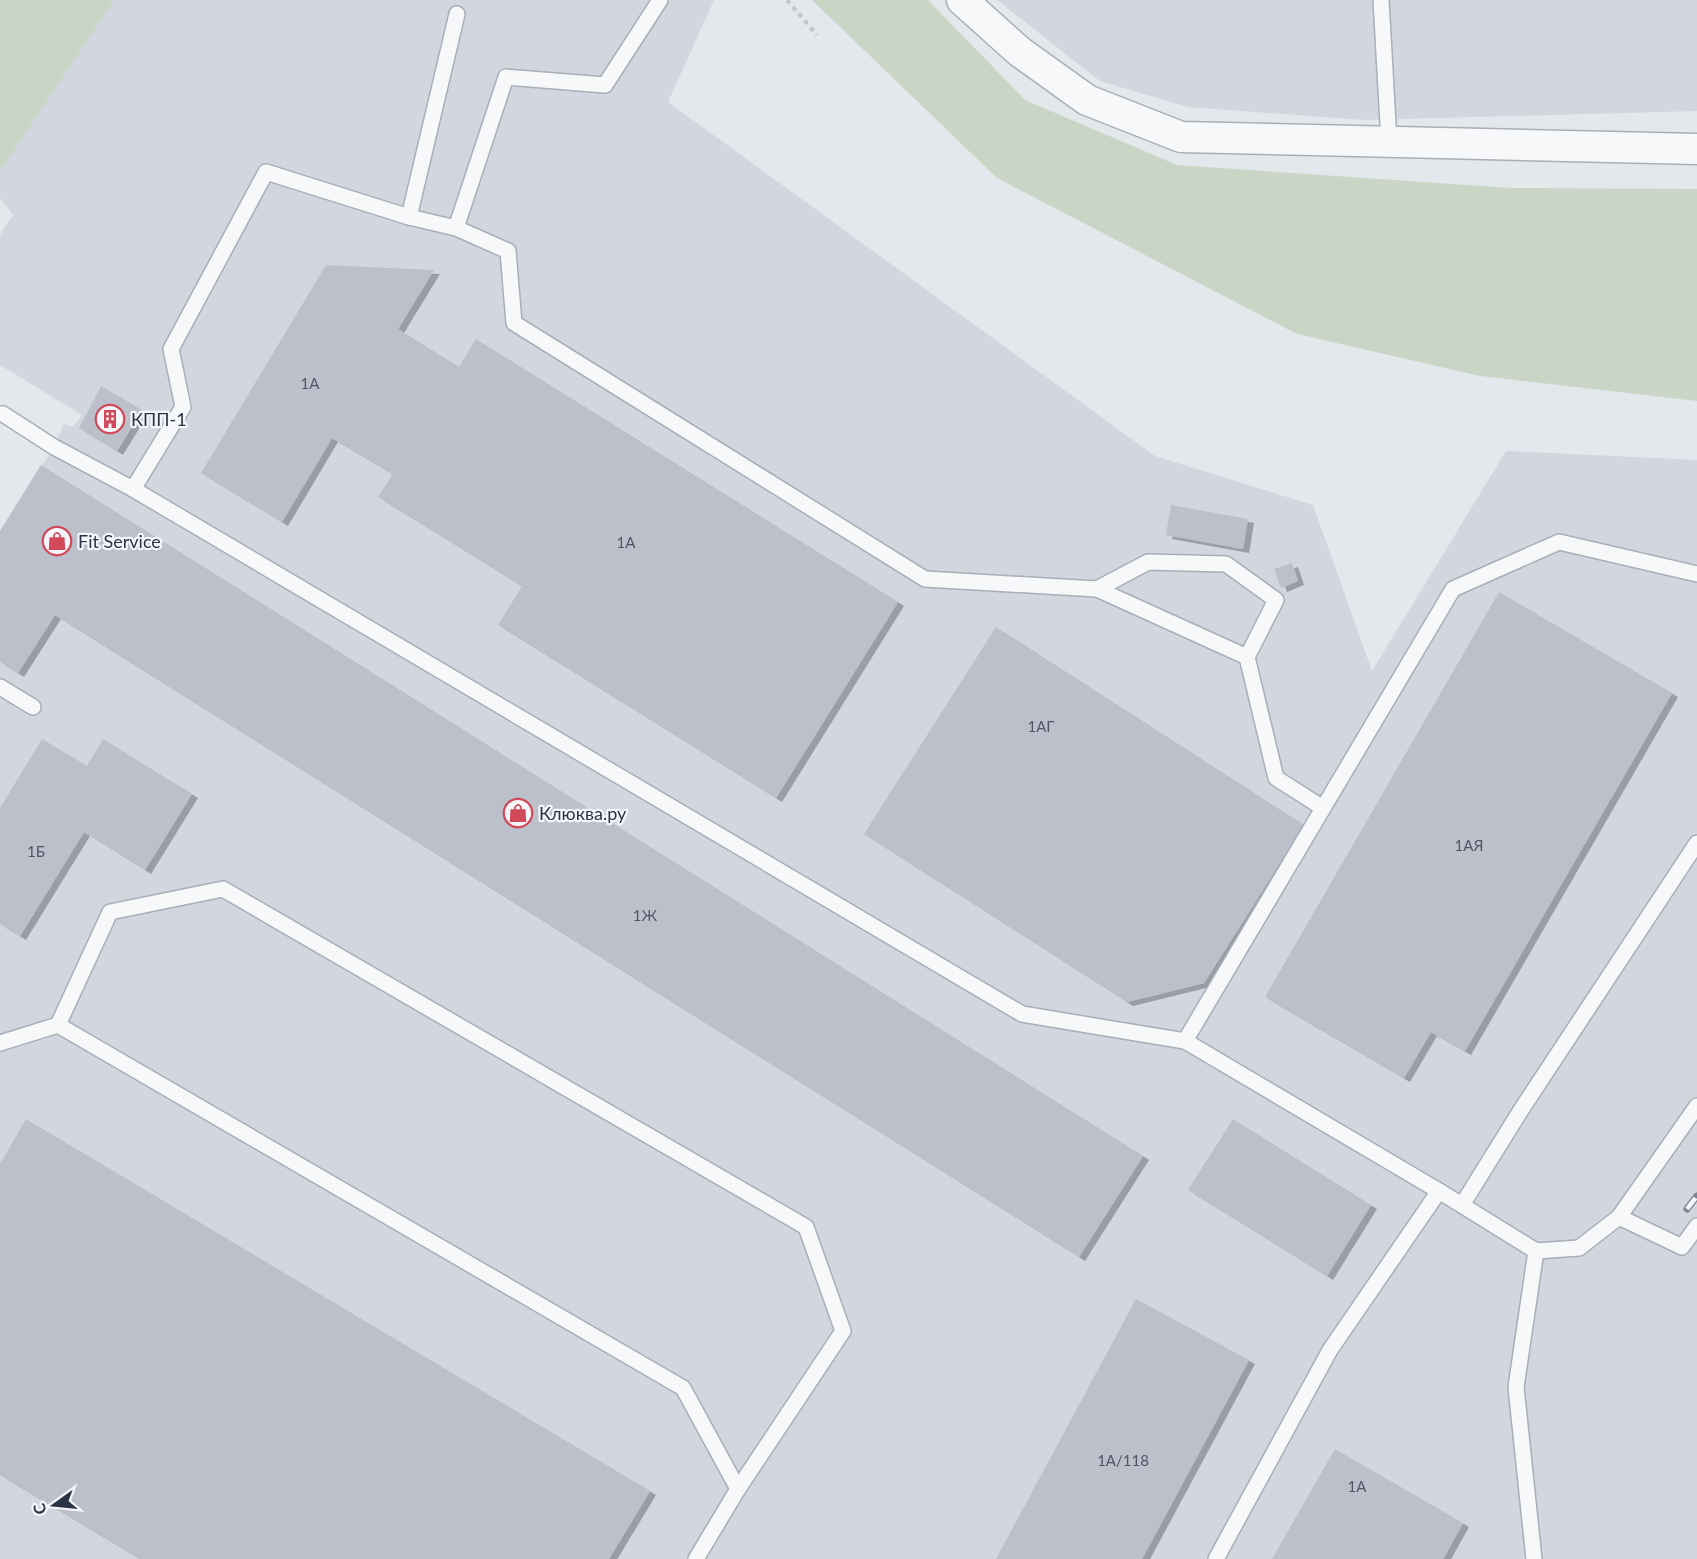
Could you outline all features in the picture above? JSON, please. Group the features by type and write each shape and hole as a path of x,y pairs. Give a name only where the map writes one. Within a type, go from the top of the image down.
{"street":[{"path":"962,0 1020,52 1087,100 1181,137 1697,149"}],"lane":[{"path":"456,228 506,77 605,85 660,0"},
{"path":"1381,0 1389,142"},
{"path":"409,217 457,14"},
{"path":"133,489 183,407 171,349 266,172 409,217 456,228 508,252 514,323 925,579 1097,589 1247,657"},
{"path":"0,414 54,447 133,489 1022,1014 1185,1041 1536,1251 1580,1248 1619,1217 1697,1106"},
{"path":"1185,1041 1453,589 1559,542 1697,574"},
{"path":"1097,589 1148,562 1226,564 1276,600 1247,657 1276,778 1323,808"},
{"path":"0,687 33,707"},
{"path":"1462,1205 1521,1110 1697,843"},
{"path":"58,1025 110,912 223,889 806,1227 843,1331 738,1489 696,1559"},
{"path":"0,1043 58,1025 683,1388 738,1489"},
{"path":"1216,1559 1330,1350 1439,1191"},
{"path":"1619,1217 1682,1247 1697,1226"},
{"path":"1534,1559 1516,1387 1536,1251"}],"path":[{"path":"787,0 817,35"}],"shaded area":[{"path":"96,0 714,0 668,102 1155,456 1313,505 1372,671 1506,451 1697,460 1697,1559 0,1559 0,531 54,447 64,424 73,427 82,415 0,365 0,235 13,215 0,198 0,135"},
{"path":"997,0 1697,0 1697,111 1364,120 1188,107 1100,81"}],"green space":[{"path":"0,0 114,0 0,171"},
{"path":"812,0 928,0 1025,100 1177,165 1511,188 1697,189 1697,401 1480,376 1297,334 997,178"}],"building":[{"path":"326,265 434,270 398,329 459,367 476,339 898,602 776,798 498,625 522,586 378,497 393,474 332,438 282,522 201,473"},
{"name":"КПП-1","path":"101,386 142,410 117,451 79,428"},
{"path":"41,465 1143,1156 1079,1257 55,615 18,673 0,662 0,531"},
{"path":"1171,505 1248,519 1243,549 1166,535"},
{"path":"1292,563 1298,581 1281,588 1274,569"},
{"path":"1499,592 1672,693 1465,1051 1431,1032 1404,1078 1265,997"},
{"path":"996,627 1304,825 1204,983 1127,1002 864,834"},
{"path":"42,739 87,766 103,739 192,794 145,870 84,832 20,936 0,924 0,808"},
{"path":"26,1119 650,1491 609,1559 140,1559 0,1475 0,1164"},
{"path":"1233,1119 1371,1205 1327,1276 1188,1190"},
{"path":"1136,1299 1249,1360 1142,1559 996,1559"},
{"path":"1335,1449 1463,1523 1443,1559 1272,1559"}],"railway":[{"path":"1687,1209 1697,1196"}],"place":[{"name":"КПП-1","path":"110,419"},
{"name":"Fit Service","path":"57,541"},
{"name":"Клюква.ру","path":"518,813"}]}
